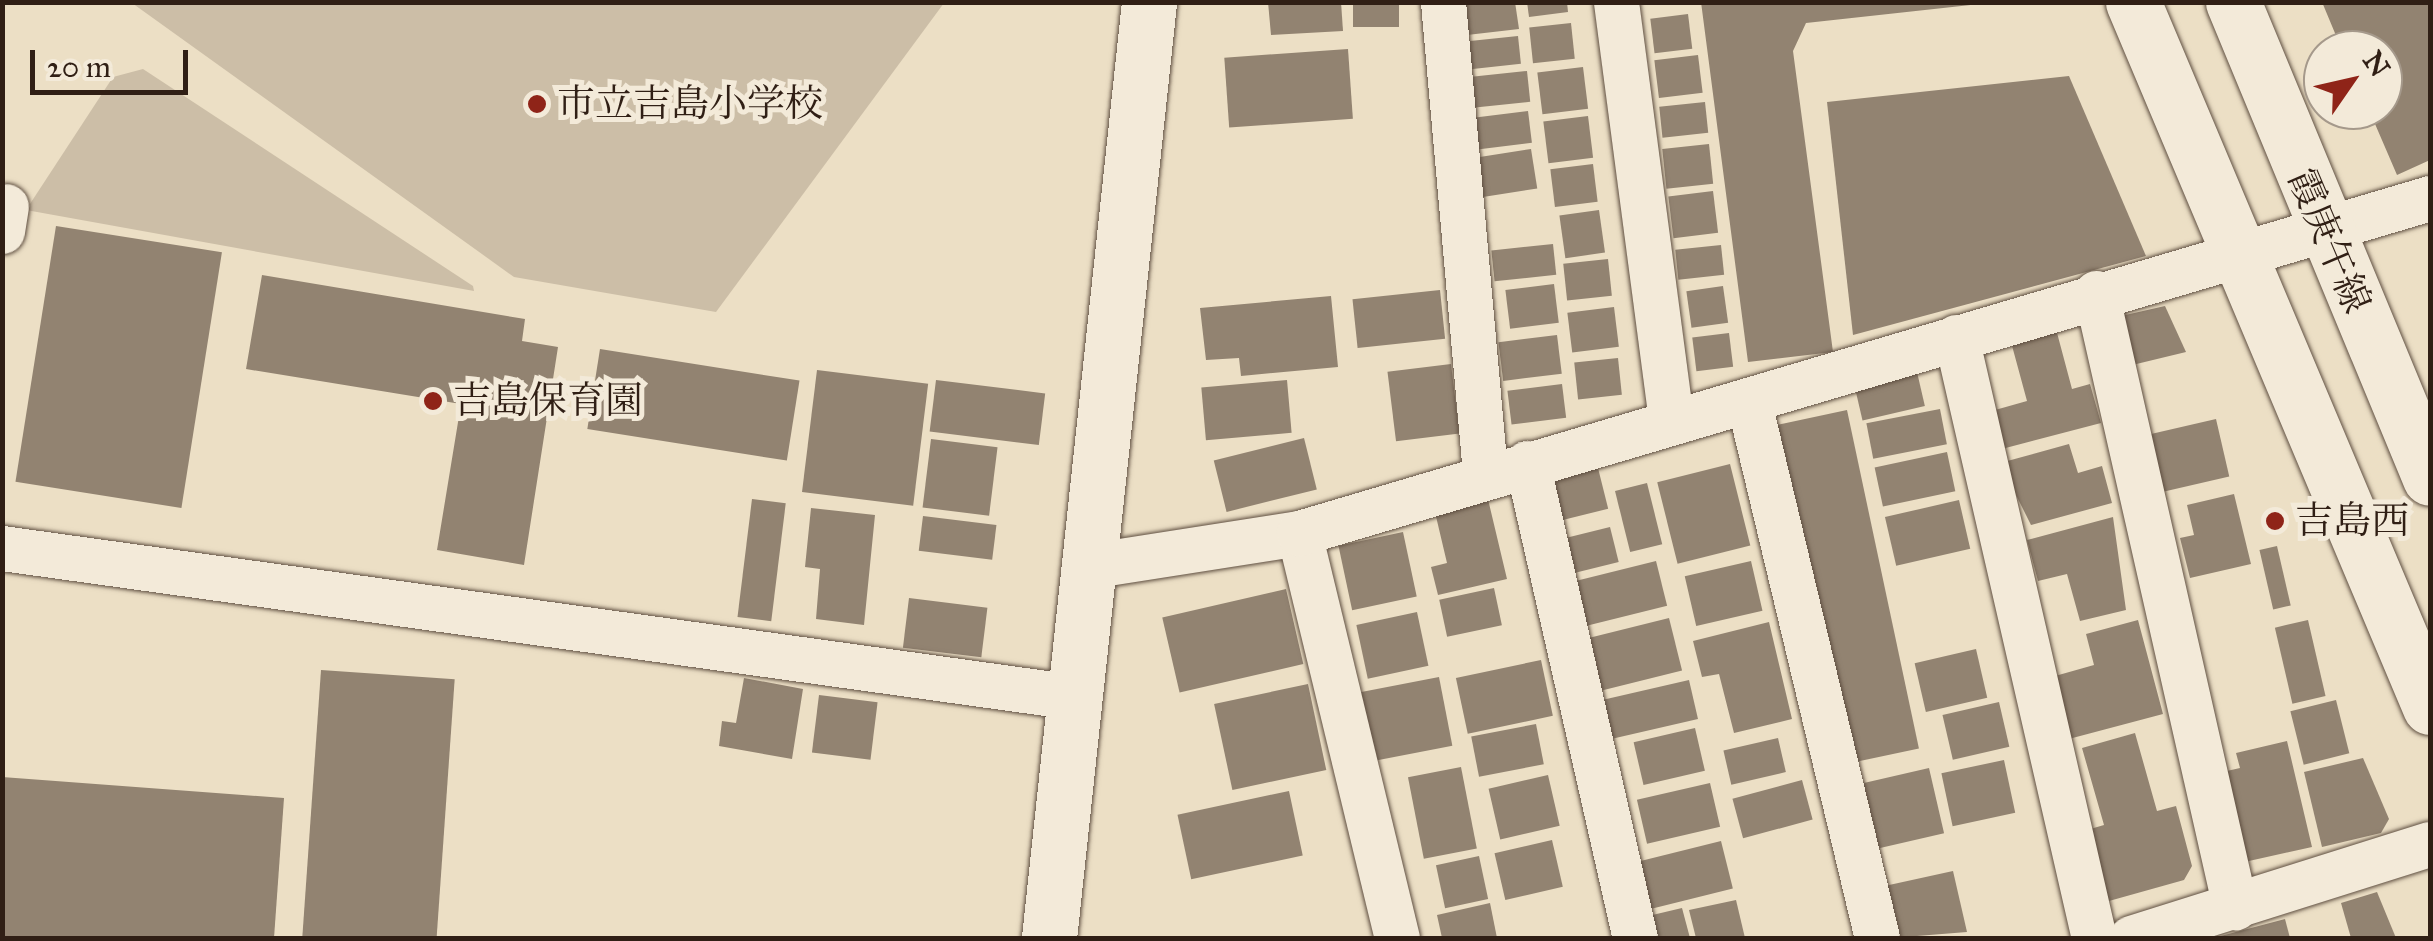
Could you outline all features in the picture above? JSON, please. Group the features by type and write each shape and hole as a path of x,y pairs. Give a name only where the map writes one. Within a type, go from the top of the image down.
{"street":[{"path":"1049,938 1149,2"},
{"path":"1443,2 1506,468 1635,938"},
{"path":"1616,2 1670,420"},
{"path":"2133,2 2430,707"},
{"name":"霞庚午線","path":"2232,2 2320,224 2430,478"},
{"path":"1088,566 1298,533 1670,420 1749,403 2320,224 2430,198"},
{"path":"2096,292 2235,907"},
{"path":"1956,337 2094,938"},
{"path":"1749,403 1877,938"},
{"path":"1298,533 1396,938"},
{"path":"2,548 1074,697"},
{"path":"2132,938 2430,844"}],"shaded area":[{"path":"132,3 944,3 716,312 514,277"},
{"path":"143,69 473,286 474,291 26,210 113,77"}],"building":[{"path":"1268,2 1341,2 1343,31 1271,35"},
{"path":"1353,2 1399,2 1399,27 1353,27"},
{"path":"1464,2 1515,2 1519,29 1467,35"},
{"path":"1527,2 1567,2 1568,12 1529,17"},
{"path":"1701,2 1998,2 1806,23 1793,51 1833,352 1748,362"},
{"path":"2322,2 2430,2 2430,160 2397,175 2378,130 2403,130 2403,30 2334,30"},
{"path":"1688,14 1692,49 1655,53 1650,19"},
{"path":"1571,23 1575,59 1533,63 1529,27"},
{"path":"1518,36 1521,64 1468,69 1465,42"},
{"path":"1348,49 1353,119 1229,127 1224,58"},
{"path":"1698,55 1703,93 1659,98 1654,60"},
{"path":"1583,67 1588,109 1542,114 1537,73"},
{"path":"1527,71 1530,102 1466,109 1462,78"},
{"path":"2069,76 2146,256 1853,335 1827,102"},
{"path":"1705,102 1708,133 1662,138 1659,107"},
{"path":"1528,111 1532,143 1473,150 1469,118"},
{"path":"1588,116 1593,158 1548,163 1543,121"},
{"path":"1709,144 1713,184 1666,189 1662,149"},
{"path":"1531,149 1537,189 1483,197 1477,158"},
{"path":"1593,164 1598,202 1555,207 1550,169"},
{"path":"1713,191 1718,233 1673,238 1668,196"},
{"path":"1599,210 1605,253 1565,258 1559,216"},
{"path":"56,226 222,252 181,508 15,482"},
{"path":"1553,244 1556,275 1495,281 1491,250"},
{"path":"1721,245 1724,275 1678,280 1675,250"},
{"path":"1608,259 1612,296 1567,301 1563,264"},
{"path":"262,275 525,319 522,341 558,347 524,565 437,550 461,404 246,369"},
{"path":"1554,284 1559,323 1510,329 1505,290"},
{"path":"1723,286 1728,323 1692,328 1686,291"},
{"path":"1440,290 1445,339 1358,348 1352,299"},
{"path":"1331,296 1338,367 1241,376 1239,358 1206,360 1200,308"},
{"path":"2165,306 2186,352 2124,367 2112,318"},
{"path":"1614,307 1619,347 1572,352 1567,313"},
{"path":"2056,329 2072,389 2090,384 2101,423 1998,450 1988,412 2027,401 2011,342"},
{"path":"1729,333 1733,367 1696,371 1692,338"},
{"path":"1557,335 1562,374 1503,381 1498,342"},
{"path":"600,349 800,381 787,461 587,429"},
{"path":"1618,358 1622,395 1578,399 1574,363"},
{"path":"1451,364 1460,433 1396,441 1387,372"},
{"path":"817,370 928,384 913,506 802,492"},
{"path":"1917,372 1925,406 1863,420 1855,386"},
{"path":"936,380 1045,393 1039,445 930,432"},
{"path":"1287,380 1292,433 1206,440 1201,387"},
{"path":"1562,384 1566,418 1512,424 1507,391"},
{"path":"1940,409 1947,444 1873,459 1866,423"},
{"path":"1847,410 1919,748 1846,764 1774,426"},
{"path":"2216,419 2229,476 2161,492 2148,435"},
{"path":"1304,438 1317,489 1227,512 1214,460"},
{"path":"931,439 998,447 989,516 923,507"},
{"path":"2069,444 2078,473 2102,466 2112,503 2031,525 2000,463"},
{"path":"1947,452 1955,491 1883,507 1875,467"},
{"path":"1730,464 1750,546 1678,564 1657,482"},
{"path":"1598,468 1608,509 1558,521 1548,481"},
{"path":"1647,483 1662,544 1630,552 1615,491"},
{"path":"2234,494 2251,564 2190,578 2180,538 2194,535 2187,505"},
{"path":"1487,495 1507,579 1438,595 1431,567 1447,563 1434,508"},
{"path":"752,499 786,503 771,621 737,617"},
{"path":"1959,500 1970,549 1896,566 1885,517"},
{"path":"811,508 875,515 864,625 816,619 820,569 805,567"},
{"path":"923,516 996,525 992,560 919,551"},
{"path":"2113,517 2126,610 2080,621 2067,574 2038,581 2027,540"},
{"path":"1610,527 1619,562 1568,575 1560,540"},
{"path":"1403,532 1417,597 1352,610 1338,546"},
{"path":"2277,546 2291,605 2273,609 2259,550"},
{"path":"1656,561 1667,606 1583,627 1572,582"},
{"path":"1751,561 1762,611 1696,626 1685,576"},
{"path":"1494,588 1502,625 1447,637 1439,600"},
{"path":"1286,589 1303,664 1180,693 1162,618"},
{"path":"909,598 987,608 981,657 903,648"},
{"path":"1417,612 1428,666 1368,679 1356,625"},
{"path":"1669,618 1682,670 1595,692 1582,640"},
{"path":"2138,620 2163,714 2065,740 2048,678 2094,665 2086,634"},
{"path":"2308,620 2326,696 2292,704 2275,628"},
{"path":"1769,622 1792,719 1734,733 1719,674 1702,677 1693,641"},
{"path":"1976,649 1987,698 1926,712 1915,663"},
{"path":"1541,660 1553,716 1468,734 1456,678"},
{"path":"321,670 455,679 437,938 302,938"},
{"path":"1439,677 1452,746 1371,762 1358,693"},
{"path":"744,678 803,689 792,759 719,746 722,721 736,723"},
{"path":"1689,680 1698,719 1603,741 1594,702"},
{"path":"1308,684 1326,770 1232,790 1214,704"},
{"path":"819,695 878,702 870,760 812,753"},
{"path":"2336,700 2349,753 2304,765 2290,711"},
{"path":"1999,702 2009,747 1953,760 1942,715"},
{"path":"1536,724 1544,764 1479,777 1471,737"},
{"path":"1695,728 1705,771 1644,785 1634,742"},
{"path":"2135,733 2157,811 2176,806 2192,866 2184,880 2109,901 2098,895 2080,832 2104,825 2082,748"},
{"path":"1778,738 1786,772 1731,785 1723,751"},
{"path":"2287,741 2312,847 2240,863 2218,773 2240,768 2236,753"},
{"path":"2363,758 2389,819 2381,833 2322,847 2304,772"},
{"path":"2004,760 2015,813 1953,826 1941,773"},
{"path":"1461,767 1477,848 1424,859 1408,777"},
{"path":"1929,768 1944,833 1867,851 1852,786"},
{"path":"1548,775 1560,826 1500,839 1489,789"},
{"path":"2,777 284,798 274,938 2,938"},
{"path":"1802,780 1813,820 1743,838 1732,799"},
{"path":"1710,783 1720,827 1647,844 1637,800"},
{"path":"1289,791 1303,856 1191,879 1177,815"},
{"path":"1552,840 1563,887 1505,900 1495,853"},
{"path":"1721,841 1733,889 1646,910 1635,863"},
{"path":"1479,856 1488,899 1445,908 1436,865"},
{"path":"1953,871 1967,932 1892,938 1880,887"},
{"path":"2377,892 2396,938 2351,938 2341,903"},
{"path":"1736,900 1745,938 1696,938 1689,910"},
{"path":"1490,903 1497,938 1442,938 1437,915"},
{"path":"1682,908 1690,938 1649,938 1644,917"},
{"path":"2285,919 2290,938 2217,938 2217,937"}],"place":[{"name":"市立吉島小学校","path":"537,104"},
{"name":"吉島保育園","path":"433,401"},
{"name":"吉島西","path":"2275,521"}]}
